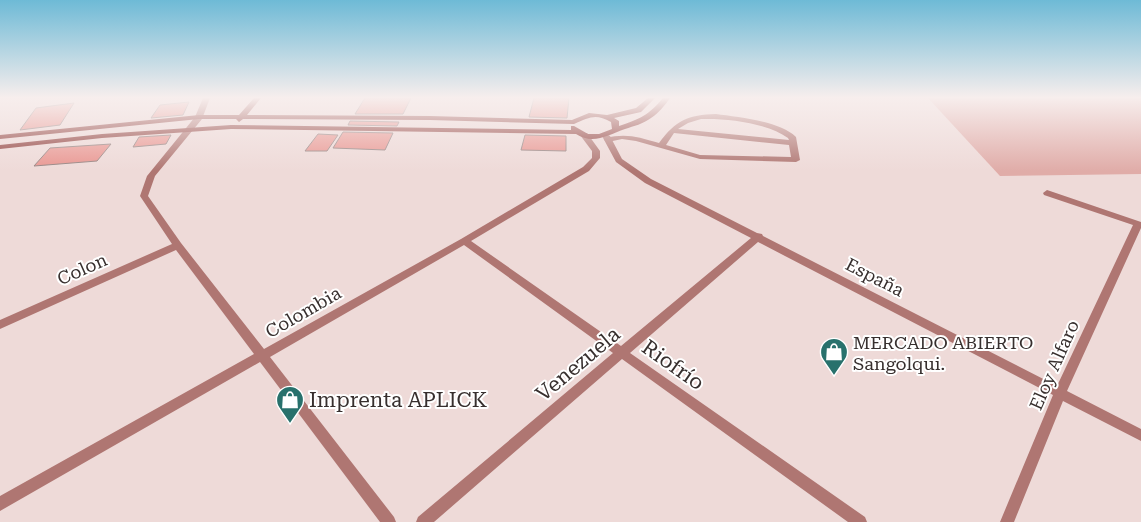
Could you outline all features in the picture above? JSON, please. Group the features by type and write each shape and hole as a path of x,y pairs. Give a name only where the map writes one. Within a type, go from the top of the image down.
{"main road":[{"path":"0,137 146,122"},
{"path":"231,128 237,122"},
{"path":"574,122 573,126 581,134"},
{"path":"615,122 616,130"},
{"path":"0,147 190,129 231,128 581,134 607,138 616,130 640,122"}],"street":[{"path":"195,122 151,176 144,196 178,245 389,522"},
{"path":"662,144 672,130 682,122"},
{"path":"607,138 630,138 662,144 668,149 700,157 793,162 796,160 792,137 782,130 743,122"},
{"path":"672,130 793,143"},
{"name":"Colombia","path":"0,504 464,241 593,163 596,151 581,134"},
{"name":"España","path":"607,138 619,160 628,169 1141,435"},
{"path":"1047,193 1139,225"},
{"name":"Eloy Alfaro","path":"1007,522 1060,393 1139,225"},
{"name":"Venezuela","path":"423,522 759,236"},
{"name":"Riofrío","path":"464,241 860,522"},
{"name":"Colon","path":"0,325 178,245"}],"shaded area":[{"path":"950,122 1141,122 1141,174 1000,176"}],"building":[{"path":"26,122 62,122 60,125 20,130"},
{"path":"349,122 399,122 397,126 348,125"},
{"path":"343,132 393,133 385,150 333,148"},
{"path":"318,134 338,135 327,151 305,151"},
{"path":"171,135 166,144 133,147 139,137"},
{"path":"525,135 566,136 566,151 521,150"},
{"path":"111,144 97,161 34,166 50,148"}],"place":[{"name":"MERCADO ABIERTO Sangolqui.","path":"834,376"},
{"name":"Imprenta APLICK","path":"290,424"}]}
